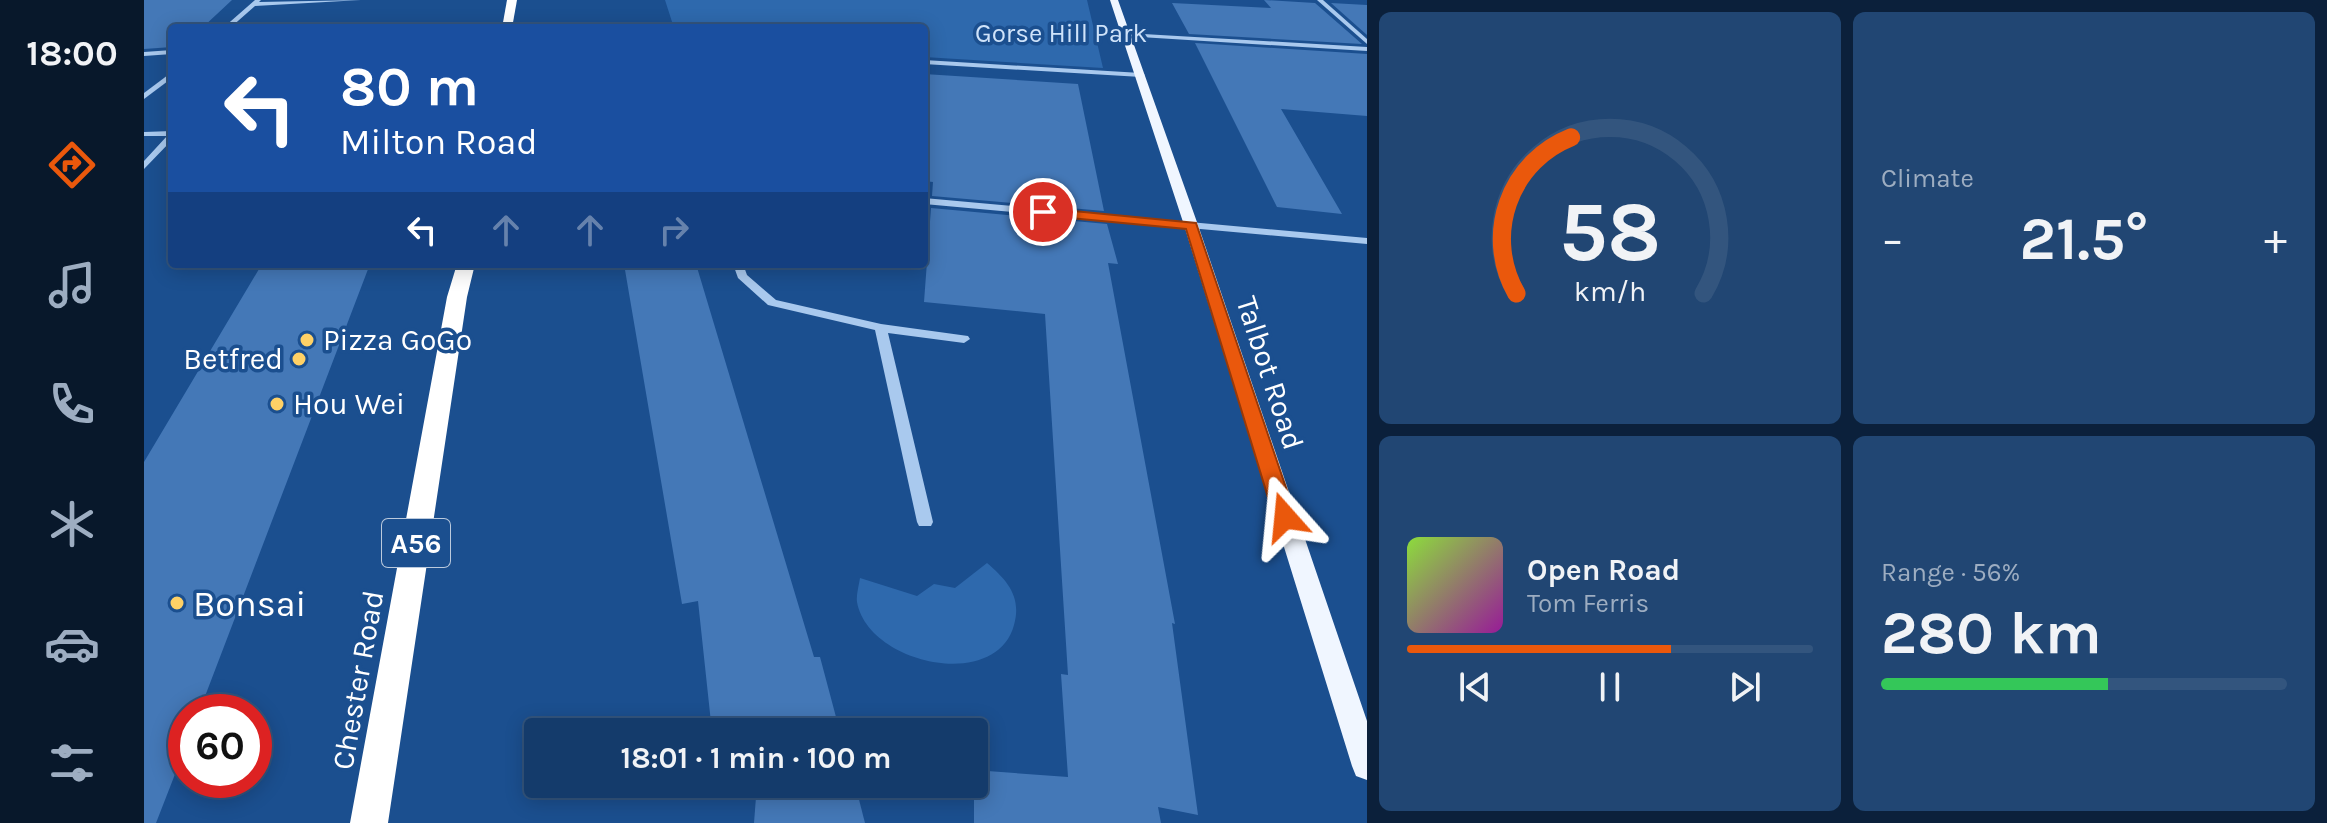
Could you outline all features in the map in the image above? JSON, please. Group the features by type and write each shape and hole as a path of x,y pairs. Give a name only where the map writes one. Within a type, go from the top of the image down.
{"highway":[{"path":"508,24 512,0"},
{"name":"Chester Road","path":"369,823 457,297 465,268"}],"main road":[{"name":"Talbot Road","path":"1114,0 1191,225 1367,766"}],"street":[{"path":"231,24 256,2 358,0"},
{"path":"1320,0 1367,42"},
{"path":"1126,35 1367,49"},
{"path":"144,54 168,52"},
{"path":"928,62 1141,75"},
{"path":"144,97 168,77"},
{"path":"153,89 168,88"},
{"path":"144,134 168,134"},
{"path":"144,166 168,139"},
{"path":"928,201 1367,241"},
{"path":"739,268 742,276 772,303 881,328 964,339"},
{"path":"881,328 925,522"}],"green space":[{"name":"Gorse Hill Park","path":"665,0 1087,0 1103,68 928,57 928,24 673,24"},
{"path":"987,563 1011,590 1016,615 1003,646 983,658 959,664 933,662 907,654 884,641 866,624 857,602 860,578 917,596 934,584 955,588"}],"building":[{"path":"144,0 232,0 206,24 168,24 168,47 144,49"},
{"path":"1264,0 1315,3 1362,44 1189,34 1172,3 1271,8"},
{"path":"1331,3 1367,5 1367,35"},
{"path":"1195,43 1367,54 1367,116 1281,109 1342,214 1277,207"},
{"path":"928,74 1078,84 1104,211 932,196 933,182 928,181"},
{"path":"931,208 1107,224 1118,264 1108,263 1175,624 1172,623 1198,815 1158,807 1161,823 974,823 974,798 988,798 988,771 1068,777 1061,674 1068,675 1045,314 924,302"},
{"path":"260,268 368,268 206,694 168,694 168,792 156,823 144,823 144,462"},
{"path":"625,268 697,268 814,657 820,657 836,718 711,718 698,601 682,604"},
{"path":"756,798 859,798 865,823 754,823"}],"place":[{"name":"Pizza GoGo","path":"307,340"},
{"name":"Betfred","path":"299,359"},
{"name":"Hou Wei","path":"277,404"},
{"name":"Bonsai","path":"177,603"}],"route":[{"path":"1043,212 1191,225 1285,517"}]}
